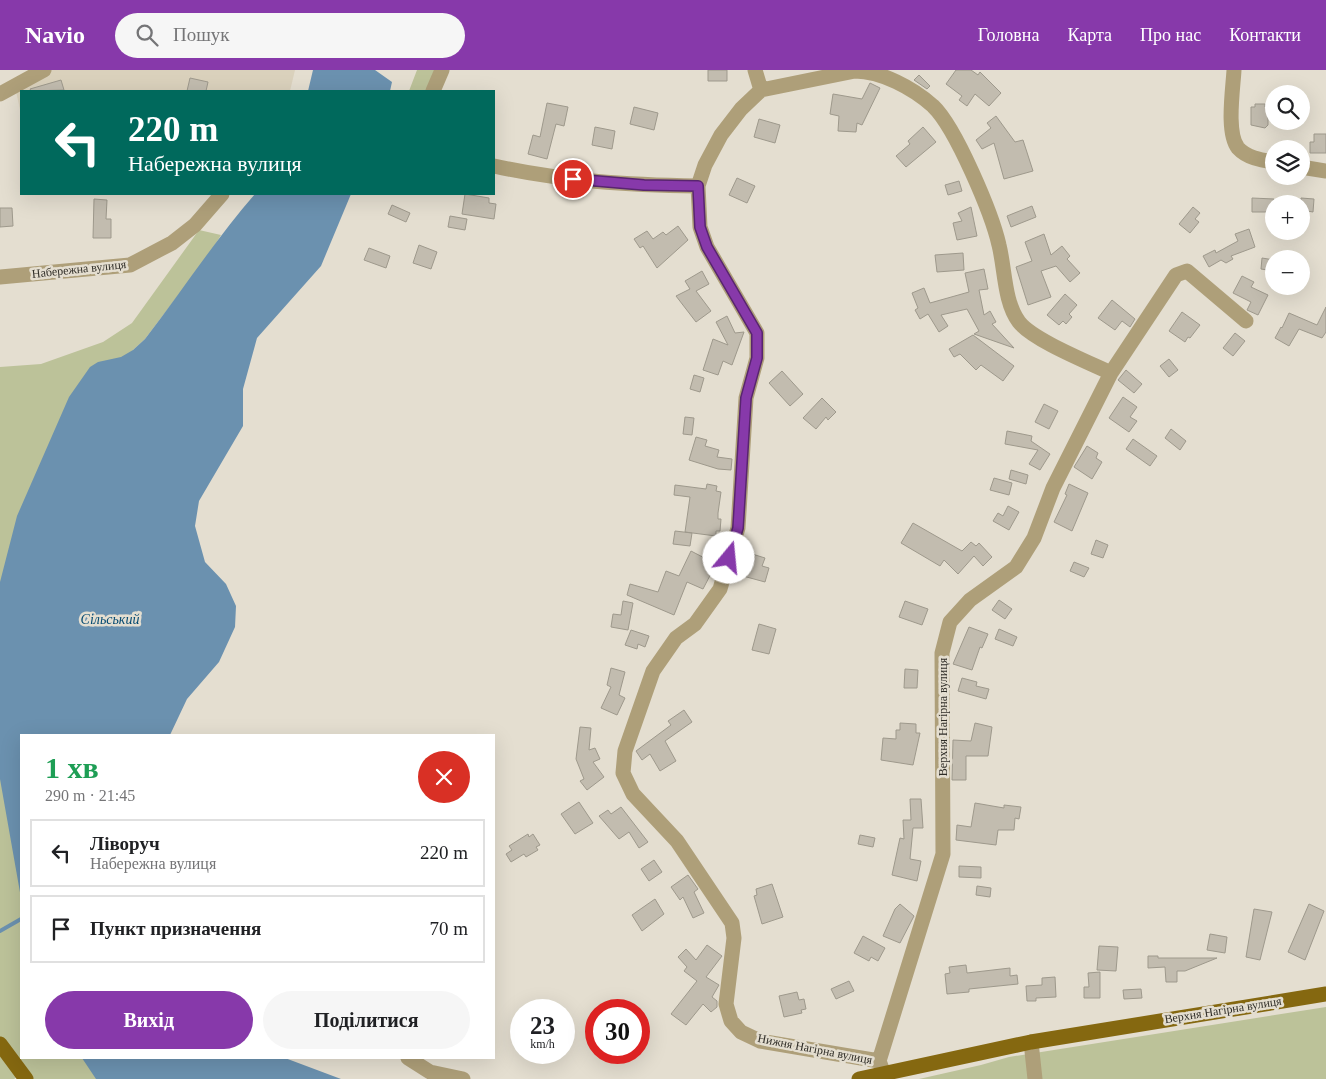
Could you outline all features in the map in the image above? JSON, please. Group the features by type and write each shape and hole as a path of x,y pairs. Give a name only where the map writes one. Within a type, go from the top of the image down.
{"main road":[{"name":"Верхня Нагірна вулиця","path":"859,1079 879,1071 1030,1042 1326,994"},
{"path":"2,1053 26,1079"}],"street":[{"path":"0,94 44,70"},
{"path":"433,90 442,70"},
{"path":"755,70 761,90 831,75 865,71 911,90 934,107 954,138 988,209 999,244 1012,311 1020,323 1032,334 1111,373"},
{"path":"1234,70 1232,124 1234,141 1237,147 1249,156 1265,160"},
{"name":"Нижня Нагірна вулиця","path":"761,90 741,109 721,136 705,166 698,186 700,227 707,247 757,333 757,358 746,398 738,528 720,589 695,624 676,638 654,671 625,751 623,773 633,794 677,841 732,923 733,956 726,1004 731,1021 741,1032 760,1041 879,1071"},
{"path":"495,166 537,176 644,185 698,186"},
{"path":"1310,168 1326,171"},
{"name":"Набережна вулиця","path":"0,277 130,264 172,243 195,225 221,195"},
{"name":"Верхня Нагірна вулиця","path":"879,1071 943,854 942,654 950,622 970,600 1016,567 1034,538 1053,488 1111,373 1176,275 1186,271 1197,278 1246,321"},
{"path":"1030,1042 1035,1079"},
{"path":"410,1059 430,1072 463,1079"}],"shaded area":[{"path":"44,70 295,70 290,90 20,90 20,110 15,87"}],"green space":[{"path":"417,70 442,70 433,90 409,90"},
{"path":"199,230 221,235 208,256 145,339 133,350 6,641 20,847 20,1059 109,1059 117,1079 26,1079 21,1074 14,1079 0,1079 0,367 41,364 103,342 132,323"},
{"path":"1326,1007 1326,1079 919,1079 1009,1057"}],"water":[{"path":"313,70 375,70 392,82 390,90 308,90"},
{"name":"Сільський","path":"254,195 351,195 321,266 257,338 243,389 243,426 199,501 195,526 205,562 226,584 236,606 235,627 219,662 187,699 170,734 20,734 20,892 0,779 0,582 17,516 69,397 90,367 98,362 121,357 133,350 145,339 240,211"},
{"path":"83,1059 288,1059 341,1079 96,1079"}],"building":[{"path":"708,70 727,70 727,81 708,81"},
{"path":"956,70 971,70 978,75 980,72 1001,93 989,106 975,94 967,106 959,100 962,96 946,84"},
{"path":"919,75 930,86 927,89 914,80"},
{"path":"190,78 208,82 206,90 187,90"},
{"path":"61,80 64,90 30,90"},
{"path":"870,83 880,88 862,125 857,123 856,132 838,131 839,116 830,114 833,94 862,99"},
{"path":"547,103 568,107 564,126 556,124 547,159 528,154 533,135 540,137"},
{"path":"1255,104 1265,104 1265,128 1251,125 1251,107 1255,107"},
{"path":"634,107 658,113 654,130 630,124"},
{"path":"996,116 1015,142 1023,140 1033,171 1004,179 994,143 982,149 976,140 991,128 987,123"},
{"path":"759,119 780,125 775,143 754,137"},
{"path":"595,127 615,131 612,149 592,145"},
{"path":"923,127 936,142 906,167 896,156 910,144 908,141"},
{"path":"1314,134 1326,134 1326,153 1310,153 1310,142 1314,142"},
{"path":"737,178 755,186 747,203 729,195"},
{"path":"959,181 962,191 948,195 945,185"},
{"path":"465,195 489,198 489,203 496,204 494,219 462,214"},
{"path":"1252,198 1265,199 1265,212 1252,212"},
{"path":"94,199 107,200 106,219 111,219 111,238 93,238"},
{"path":"1310,199 1314,199 1313,212 1310,212"},
{"path":"392,205 410,213 406,222 388,214"},
{"path":"1032,206 1036,217 1011,227 1007,216"},
{"path":"971,207 977,236 957,240 953,223 962,221 958,213"},
{"path":"1193,207 1200,213 1195,219 1199,222 1190,233 1179,224"},
{"path":"0,208 12,208 13,226 0,227"},
{"path":"450,216 467,219 465,230 448,227"},
{"path":"678,226 688,240 657,268 643,246 640,248 634,239 647,231 653,239 663,232 666,235"},
{"path":"1249,229 1255,247 1231,256 1233,259 1226,263 1221,260 1209,267 1203,256 1215,250 1216,253 1238,241 1235,234"},
{"path":"1044,234 1051,255 1062,246 1070,256 1067,259 1080,273 1070,282 1056,266 1041,271 1051,297 1028,305 1016,267 1032,261 1025,242"},
{"path":"419,245 437,252 431,269 413,263"},
{"path":"369,248 390,256 386,268 364,260"},
{"path":"963,253 964,270 937,272 935,255"},
{"path":"1262,258 1265,258 1265,270 1261,269"},
{"path":"984,269 988,289 979,290 984,315 990,311 996,322 992,324 1014,348 974,334 979,331 967,309 941,315 948,326 939,332 928,314 920,319 915,310 918,308 912,293 924,288 930,303 969,292 965,273"},
{"path":"702,271 709,284 696,291 711,311 696,322 676,296 690,289 685,281"},
{"path":"1242,276 1254,282 1251,287 1268,295 1258,315 1247,310 1251,302 1233,293"},
{"path":"1065,294 1077,305 1069,314 1072,317 1066,324 1063,321 1059,325 1047,315"},
{"path":"1112,300 1135,319 1130,327 1122,321 1115,330 1098,318"},
{"path":"1326,307 1326,332 1322,338 1299,329 1289,346 1275,338 1289,313 1317,325"},
{"path":"1182,312 1200,325 1185,342 1169,331"},
{"path":"727,316 735,333 744,332 732,365 723,361 718,375 703,370 713,339 728,345 716,322"},
{"path":"1235,333 1245,341 1233,356 1223,348"},
{"path":"973,335 1014,366 1003,381 981,365 976,370 960,354 954,357 949,349"},
{"path":"1169,359 1178,370 1169,377 1160,366"},
{"path":"1126,370 1142,384 1134,393 1118,380"},
{"path":"782,371 803,394 790,406 769,383"},
{"path":"694,375 704,378 700,392 690,389"},
{"path":"1123,397 1137,407 1130,417 1137,421 1129,432 1109,418"},
{"path":"822,398 836,412 828,420 826,417 816,429 803,418"},
{"path":"1044,404 1058,411 1049,429 1035,422"},
{"path":"685,417 694,418 692,435 683,434"},
{"path":"1171,429 1186,441 1180,450 1165,438"},
{"path":"1007,431 1032,436 1031,441 1050,454 1040,470 1029,464 1038,450 1005,444"},
{"path":"696,437 707,440 705,446 719,450 717,457 732,459 731,470 718,469 689,460"},
{"path":"1133,439 1157,456 1150,466 1126,449"},
{"path":"1087,446 1098,453 1096,458 1102,462 1092,479 1074,467"},
{"path":"1011,470 1028,475 1026,484 1009,479"},
{"path":"994,478 1012,483 1009,495 990,490"},
{"path":"707,484 717,486 716,491 721,492 718,513 718,519 721,519 720,531 716,531 716,536 685,532 690,497 674,495 675,485 706,489"},
{"path":"1069,484 1088,493 1072,531 1054,522 1067,495 1065,494"},
{"path":"1008,506 1019,512 1009,530 993,521 998,513 1003,516"},
{"path":"913,523 962,551 971,542 976,546 979,543 992,557 983,566 974,556 958,574 944,560 940,566 901,543"},
{"path":"675,531 692,533 690,546 673,544"},
{"path":"1096,540 1108,545 1103,558 1091,554"},
{"path":"691,551 716,564 703,589 687,582 674,615 627,595 630,584 658,592 666,571 679,576"},
{"path":"749,553 765,558 762,566 769,568 765,582 743,576"},
{"path":"1074,562 1089,568 1084,577 1070,571"},
{"path":"999,600 1012,609 1005,619 992,610"},
{"path":"623,601 633,603 628,630 611,627 613,614 621,615"},
{"path":"905,601 928,609 922,625 899,617"},
{"path":"759,624 776,629 769,654 752,650"},
{"path":"969,627 988,634 982,648 980,647 972,670 953,664"},
{"path":"999,629 1017,637 1013,646 995,639"},
{"path":"631,630 649,636 645,647 638,644 637,649 625,645"},
{"path":"611,668 625,672 619,695 625,698 617,715 601,708 611,687 607,685"},
{"path":"905,669 918,670 917,688 904,688"},
{"path":"962,678 977,682 976,686 989,689 986,699 958,691"},
{"path":"684,710 692,722 665,741 676,761 660,771 650,754 642,760 636,751 671,725 668,721"},
{"path":"900,723 916,724 916,733 920,733 913,765 881,760 883,738 896,739 896,730 900,730"},
{"path":"975,723 992,727 988,756 966,756 966,780 952,780 953,740 971,741"},
{"path":"580,727 591,728 589,750 595,748 600,759 593,762 604,777 587,790 580,781 584,779 576,759"},
{"path":"910,799 921,799 923,828 913,828 910,859 921,861 917,881 892,875 900,838 904,839 903,820 911,820"},
{"path":"579,802 593,823 575,834 561,814"},
{"path":"975,803 1004,808 1004,805 1021,807 1019,819 1015,818 1014,830 998,830 996,845 956,840 957,825 971,827"},
{"path":"621,807 648,842 639,848 629,832 619,839 599,816 608,810 611,814"},
{"path":"528,834 529,837 533,834 540,845 536,847 538,850 526,857 524,854 511,862 506,854 512,850 509,846"},
{"path":"860,835 875,838 873,847 858,844"},
{"path":"654,860 662,872 649,881 641,869"},
{"path":"959,866 981,867 981,878 959,877"},
{"path":"688,875 698,889 694,892 704,913 693,918 683,897 680,900 671,887"},
{"path":"772,884 783,917 762,924 754,896 757,895 756,889"},
{"path":"977,886 991,888 990,897 976,895"},
{"path":"655,899 664,914 642,931 632,915"},
{"path":"900,904 914,916 900,943 883,936 895,909"},
{"path":"1309,904 1324,911 1305,960 1288,952"},
{"path":"1254,909 1272,912 1260,960 1246,957"},
{"path":"1210,934 1227,937 1225,953 1207,950"},
{"path":"863,936 885,948 878,961 871,957 869,961 854,953"},
{"path":"707,945 722,956 706,977 719,985 712,997 717,1001 717,1007 711,1012 703,1004 686,1025 671,1014 697,981 684,971 687,967 678,957 686,949 696,960"},
{"path":"1099,946 1118,947 1116,971 1097,970"},
{"path":"1148,956 1158,956 1158,958 1217,958 1185,971 1177,971 1177,982 1166,982 1165,967 1148,968"},
{"path":"966,965 967,973 1010,968 1010,976 1017,975 1018,984 969,989 969,992 947,994 945,974 950,973 949,967"},
{"path":"1100,972 1100,998 1084,998 1084,987 1089,987 1088,973"},
{"path":"1055,977 1056,997 1036,998 1036,1001 1027,1001 1026,986 1042,985 1042,978"},
{"path":"849,981 854,991 836,999 831,989"},
{"path":"1141,989 1142,998 1124,999 1123,990"},
{"path":"797,992 799,1000 804,999 806,1009 801,1010 802,1013 784,1017 779,996"}],"waterway":[{"path":"0,931 20,920"}],"route":[{"path":"573,179 644,185 698,186 700,227 707,247 757,333 757,358 746,398 738,528 729,558"}]}
